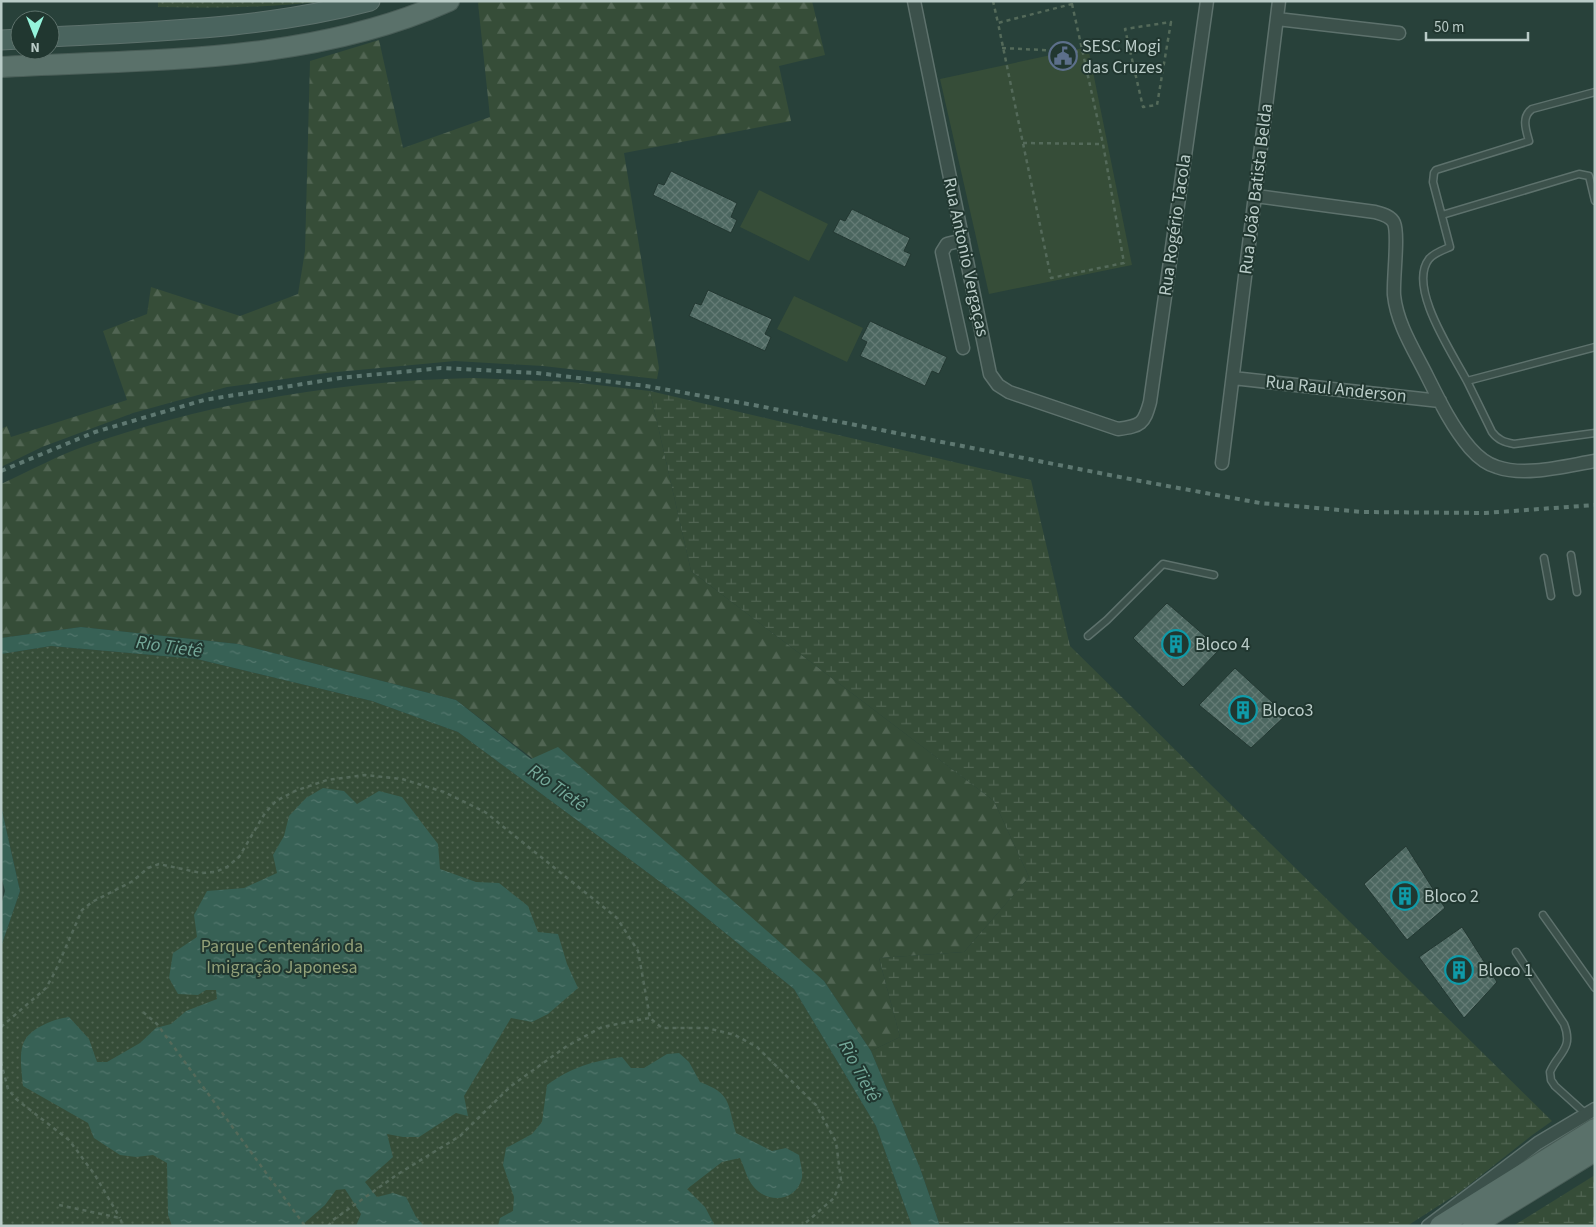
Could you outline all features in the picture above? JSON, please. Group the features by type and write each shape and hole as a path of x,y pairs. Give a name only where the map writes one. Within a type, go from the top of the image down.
{"main road":[{"path":"60,36 219,27 278,21 330,12 370,1"},
{"path":"1,67 212,56 268,50 338,38 390,23 449,1"},
{"path":"1440,1226 1592,1118"},
{"path":"1473,1226 1595,1151"}],"street":[{"name":"Rua Antonio Vergaças","path":"914,1 990,374 998,385 1009,392 1118,428"},
{"name":"Rua Rogério Tacola","path":"1118,428 1136,426 1146,417 1150,402 1207,1"},
{"name":"Rua João Batista Belda","path":"1222,463 1279,1"},
{"path":"1277,19 1399,33"},
{"path":"1256,196 1375,212 1390,217 1394,222 1396,233 1394,296 1398,313 1407,336 1440,400 1469,447 1483,461 1497,468 1512,471 1531,471 1595,462"},
{"path":"963,240 947,244 942,252 963,348"},
{"name":"Rua Raul Anderson","path":"1233,378 1440,400"},
{"path":"1428,1226 1538,1143 1592,1118"}],"lane":[{"path":"1595,92 1528,111 1524,122 1529,141 1436,170 1433,182 1450,248 1431,256 1428,261 1423,288 1431,313 1497,439 1514,444 1595,433"},
{"path":"1442,215 1578,174 1589,176 1595,201"},
{"path":"1467,381 1595,347"},
{"path":"1571,555 1577,592"},
{"path":"1544,558 1551,596"},
{"path":"1088,636 1107,620 1163,564 1214,575"},
{"path":"1544,915 1595,988"},
{"path":"1516,952 1564,1024 1567,1033 1566,1048 1550,1072 1551,1080 1592,1118"}],"path":[{"path":"993,1 1052,278 1124,263 1103,144 1072,3 998,23"},
{"path":"1171,22 1157,105 1143,107 1125,29 1171,22"},
{"path":"1002,48 1082,52"},
{"path":"1023,143 1103,144"},
{"path":"1,1028 46,988 82,910 92,902 133,881 148,868 159,864 201,873 215,872 227,867 239,857 265,814 276,801 295,791 327,780 365,775 402,779 444,792 485,812 617,918 638,951 650,1018 662,1028 707,1028 735,1035 757,1047 816,1105 836,1142 841,1180 834,1198 802,1226"},
{"path":"143,1012 157,1024 305,1226"},
{"path":"328,1226 333,1220 398,1174 460,1136 511,1086 567,1046 602,1027 650,1018"},
{"path":"1,1062 8,1089 16,1100 69,1140 95,1174 123,1226"},
{"path":"59,1205 120,1218"}],"green space":[{"path":"158,1 327,1 263,6 158,7"},
{"path":"481,1 812,1 825,55 779,66 791,121 624,153 659,368 657,379 543,366 455,361 326,373 227,387 133,413 42,447 1,467 1,429 7,426 11,437 127,400 103,331 147,314 151,287 240,316 298,294 305,251 310,61 379,40 403,148 490,117 478,3"},
{"path":"1088,47 1132,265 989,294 940,79"},
{"path":"759,190 828,224 809,261 740,227"},
{"path":"794,296 863,328 847,362 777,329"},
{"path":"472,378 571,382 650,391 691,571 994,801 1029,877 964,952 879,958 900,1037 871,1051 824,981 456,700 238,644 81,627 1,638 1,484 55,458 88,445 134,430 229,406 326,389 423,380"},
{"path":"650,391 1031,480 1070,646 1552,1121 1460,1192 1407,1226 940,1226 920,1168 871,1051 900,1037 879,958 964,952 1029,877 994,801 691,571"},
{"name":"Parque Centenário da Imigração Japonesa","path":"51,646 197,659 372,701 458,732 686,901 794,989 876,1126 912,1226 1,1226 1,947 20,891 1,806 1,654"},
{"path":"1595,1175 1595,1226 1513,1226"}],"water":[{"name":"Rio Tietê","path":"81,627 238,644 456,700 531,759 558,747 824,981 871,1051 920,1168 940,1226 912,1226 876,1126 794,989 686,901 458,732 372,701 197,659 51,646 1,654 1,638"},
{"path":"323,788 344,791 357,804 379,791 402,797 438,844 440,869 476,882 499,883 528,906 538,932 558,934 567,964 578,988 548,1014 532,1022 511,1018 464,1096 468,1116 456,1113 419,1137 387,1134 393,1157 365,1182 377,1197 393,1193 406,1197 416,1217 424,1226 356,1226 361,1214 345,1189 336,1190 325,1205 301,1226 172,1226 168,1215 167,1163 153,1155 136,1157 120,1155 94,1138 88,1123 23,1086 21,1063 23,1045 33,1031 51,1022 69,1017 89,1039 97,1062 107,1062 140,1043 156,1028 171,1024 186,1011 217,999 216,990 206,990 198,995 178,994 169,978 173,953 197,937 194,915 207,891 244,888 277,873 273,855 284,836 289,816 306,798"},
{"path":"1,806 20,891 1,947 1,905 5,891 1,876"},
{"path":"679,1053 689,1062 700,1082 718,1091 727,1101 736,1133 772,1151 786,1148 799,1155 802,1178 794,1192 788,1196 773,1198 759,1192 749,1180 740,1158 722,1162 687,1189 705,1207 715,1226 498,1226 500,1218 513,1211 514,1197 503,1165 506,1148 532,1134 542,1122 547,1085 574,1069 602,1061 622,1057 631,1068 644,1068 667,1054"}],"building":[{"path":"671,171 737,203 731,217 737,220 731,233 653,195 658,183 664,185"},
{"path":"852,209 910,238 904,251 911,254 905,267 833,232 840,219 845,221"},
{"path":"708,290 772,319 765,334 771,337 765,351 689,316 695,303 701,305"},
{"path":"870,321 947,357 939,374 932,371 925,386 860,356 867,342 861,339"},
{"name":"Bloco 4","path":"1167,603 1220,649 1183,687 1133,638"},
{"name":"Bloco3","path":"1235,668 1286,715 1251,748 1199,705"},
{"name":"Bloco 2","path":"1406,846 1445,908 1407,940 1364,884"},
{"name":"Bloco 1","path":"1462,927 1497,982 1464,1018 1419,957"}],"railway":[{"path":"1,471 95,432 204,400 340,378 441,368 537,373 646,386 759,406 1260,503 1363,512 1485,513 1595,505"}],"place":[{"name":"SESC Mogi das Cruzes","path":"1063,56"},
{"name":"Bloco 4","path":"1176,644"},
{"name":"Bloco3","path":"1243,710"},
{"name":"Bloco 2","path":"1405,896"},
{"name":"Bloco 1","path":"1459,970"}]}
